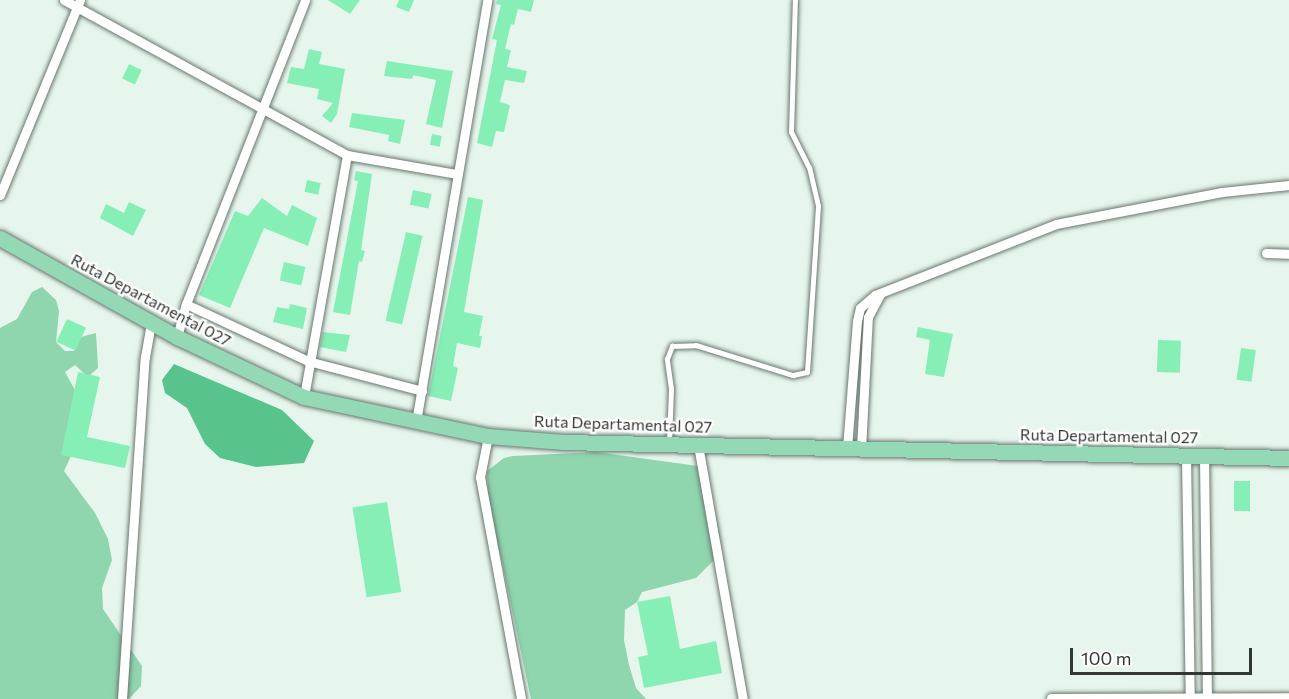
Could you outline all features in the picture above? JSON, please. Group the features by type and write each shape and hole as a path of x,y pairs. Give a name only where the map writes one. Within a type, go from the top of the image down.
{"main road":[{"name":"Ruta Departamental 027","path":"0,238 177,337 304,397 488,436 698,445 1289,459"}],"street":[{"path":"64,0 79,3 348,155 457,174"},
{"path":"177,337 186,304 305,0"},
{"path":"416,422 487,0"},
{"path":"0,195 79,3"},
{"path":"304,397 308,361 348,155"},
{"path":"854,449 868,317 881,293 1056,224 1222,192 1289,185"},
{"path":"1266,253 1289,254"},
{"path":"186,304 308,361 422,391"},
{"path":"122,699 145,357 152,322"},
{"path":"488,436 480,477 521,699"},
{"path":"698,445 743,699"},
{"path":"1186,456 1190,698"},
{"path":"1204,456 1207,698"},
{"path":"1051,698 1289,697"}],"lane":[{"path":"669,444 671,389 667,359 672,346 696,345 793,375 807,372 818,206 809,168 791,132 795,0"}],"shaded area":[{"path":"42,287 56,300 59,311 56,342 65,351 74,351 77,338 96,333 98,368 88,377 75,365 65,372 75,390 77,443 64,471 95,513 108,539 112,560 102,588 103,609 142,666 141,686 129,699 0,699 0,328 17,319 32,292"},
{"path":"174,364 282,410 314,441 304,463 256,467 220,458 205,444 187,408 165,393 162,380"},
{"path":"596,452 698,466 711,492 720,535 719,555 696,578 642,592 637,602 625,610 624,640 629,665 636,688 646,699 531,699 500,553 489,521 487,471 504,458 513,456"}],"building":[{"path":"328,0 360,0 350,14"},
{"path":"399,0 414,0 409,12 396,7"},
{"path":"497,0 534,0 531,12 518,9 514,25 511,24 505,49 511,50 507,67 527,71 524,83 505,80 500,102 510,105 504,132 496,131 492,147 477,143 497,40 492,39 501,5 496,4"},
{"path":"309,49 322,52 319,64 345,69 337,114 331,123 322,116 333,103 317,99 319,89 287,83 291,67 304,69"},
{"path":"387,61 453,71 442,128 426,124 436,80 413,75 412,79 384,76"},
{"path":"129,64 142,70 135,84 122,79"},
{"path":"352,113 405,120 400,144 388,141 389,135 349,127"},
{"path":"432,134 442,136 440,147 430,145"},
{"path":"356,171 372,174 361,250 365,251 362,262 359,261 350,315 333,312 358,181 354,180"},
{"path":"307,180 321,183 318,195 305,192"},
{"path":"413,190 432,194 428,209 410,205"},
{"path":"468,197 483,200 464,312 483,316 479,336 482,336 480,348 457,343 453,366 458,368 451,401 428,396"},
{"path":"262,198 287,216 292,205 317,218 308,246 264,228 230,308 199,295 235,211 248,216"},
{"path":"129,202 146,210 133,236 100,218 106,204 124,213"},
{"path":"406,232 423,236 402,324 386,321"},
{"path":"284,262 305,267 301,285 280,281"},
{"path":"290,304 307,308 303,329 273,322 277,307 289,309"},
{"path":"67,319 86,328 75,351 56,342"},
{"path":"918,327 953,334 944,377 925,374 930,340 916,337"},
{"path":"323,332 350,335 346,352 320,347"},
{"path":"1158,340 1181,341 1180,373 1157,372"},
{"path":"1241,348 1256,350 1251,382 1237,380"},
{"path":"78,372 100,377 87,437 130,446 125,468 61,455"},
{"path":"1234,481 1250,481 1250,511 1234,511"},
{"path":"387,502 401,592 367,597 352,507"},
{"path":"670,596 680,649 716,641 722,673 644,688 638,657 648,655 637,602"}]}
